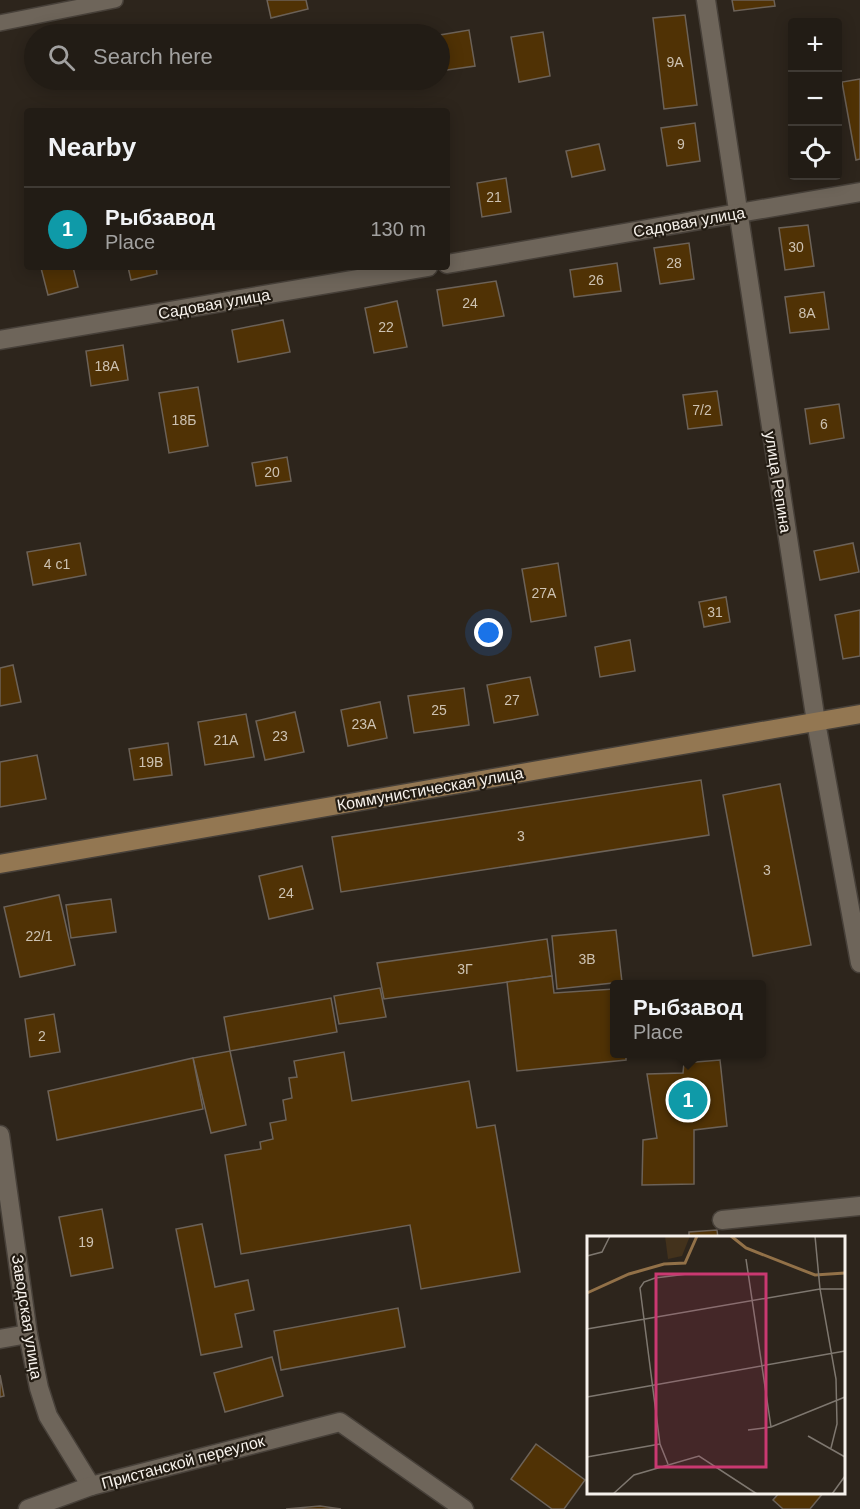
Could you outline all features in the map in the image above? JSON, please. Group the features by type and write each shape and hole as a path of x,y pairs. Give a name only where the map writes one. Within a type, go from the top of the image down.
{"street":[{"name":"улица Репина","path":"706,0 816,722 860,963"},
{"name":"Садовая улица","path":"450,263 860,192"},
{"name":"Садовая улица","path":"0,340 410,270"},
{"name":"Коммунистическая улица","path":"0,864 860,714"},
{"name":"Заводская улица","path":"0,1135 28,1334 48,1416 91,1486"},
{"path":"722,1220 860,1206"},
{"path":"0,1339 28,1334"},
{"name":"Пристанской переулок","path":"28,1509 91,1486 340,1422 464,1509"}],"lane":[{"path":"0,24 115,0"}],"building":[{"path":"267,0 306,0 308,9 271,18"},
{"path":"732,0 774,0 775,6 734,11"},
{"path":"685,15 697,105 664,109 653,18"},
{"path":"469,30 475,66 450,70 450,33"},
{"path":"543,32 550,76 519,82 511,37"},
{"path":"860,79 860,159 856,160 842,82"},
{"path":"695,123 700,161 667,166 661,128"},
{"path":"599,144 605,170 572,177 566,151"},
{"path":"506,178 511,212 482,217 477,183"},
{"path":"808,225 814,266 785,270 779,228"},
{"path":"689,243 694,279 660,284 654,248"},
{"path":"617,263 621,291 574,297 570,270"},
{"path":"42,270 74,270 78,287 48,295"},
{"path":"129,270 156,270 157,274 131,280"},
{"path":"496,281 504,316 443,326 437,290"},
{"path":"824,292 829,329 790,333 785,297"},
{"path":"397,301 407,347 374,353 365,308"},
{"path":"283,320 290,352 238,362 232,330"},
{"path":"123,345 128,380 91,386 86,351"},
{"path":"198,387 208,446 169,453 159,393"},
{"path":"717,391 722,425 688,429 683,395"},
{"path":"839,404 844,438 810,444 805,409"},
{"path":"287,457 291,481 256,486 252,463"},
{"path":"80,543 86,575 33,585 27,552"},
{"path":"853,543 859,572 820,580 814,551"},
{"path":"558,563 566,616 531,622 522,569"},
{"path":"726,597 730,622 704,627 699,602"},
{"path":"860,610 860,656 843,659 835,615"},
{"path":"630,640 635,671 600,677 595,647"},
{"path":"13,665 21,702 0,706 0,668"},
{"path":"530,677 538,715 494,723 487,685"},
{"path":"464,688 469,725 414,733 408,696"},
{"path":"380,702 387,738 348,746 341,710"},
{"path":"295,712 304,752 265,760 256,721"},
{"path":"246,714 254,757 205,765 198,722"},
{"path":"168,743 172,775 134,780 129,749"},
{"path":"37,755 46,799 0,807 0,762"},
{"path":"701,780 709,835 341,892 332,837"},
{"path":"780,784 811,945 753,956 723,795"},
{"path":"302,866 313,909 269,919 259,876"},
{"path":"59,895 75,965 20,977 4,907"},
{"path":"111,899 116,932 71,938 66,905"},
{"path":"616,930 622,980 557,989 552,936"},
{"path":"547,939 552,976 384,999 377,963"},
{"path":"552,976 554,993 610,989 610,1058 626,1058 626,1060 517,1071 507,982"},
{"path":"380,988 386,1017 339,1024 334,996"},
{"path":"331,998 337,1032 230,1051 224,1017"},
{"path":"54,1014 60,1052 30,1057 25,1019"},
{"path":"230,1051 246,1125 211,1133 193,1058"},
{"path":"344,1052 352,1101 469,1081 477,1128 495,1125 520,1272 421,1289 410,1225 241,1254 225,1155 261,1149 260,1142 273,1139 270,1123 286,1120 283,1100 292,1098 289,1078 297,1077 294,1061"},
{"path":"193,1058 203,1109 57,1140 48,1091"},
{"path":"720,1060 727,1126 694,1130 694,1184 642,1185 643,1140 657,1138 647,1074 683,1073 684,1063"},
{"path":"102,1209 113,1268 71,1276 59,1217"},
{"path":"202,1224 215,1287 248,1280 254,1310 235,1314 242,1347 201,1355 176,1229"},
{"path":"717,1230 718,1236 689,1236 689,1232"},
{"path":"398,1308 405,1347 281,1370 274,1331"},
{"path":"272,1357 283,1396 225,1412 214,1373"},
{"path":"0,1375 4,1396 0,1397"},
{"path":"536,1444 585,1480 564,1509 552,1509 511,1479"},
{"path":"778,1494 822,1494 810,1509 783,1509 773,1500"},
{"path":"320,1506 341,1509 286,1509"}],"place":[{"name":"Рыбзавод","path":"688,1100"}]}
